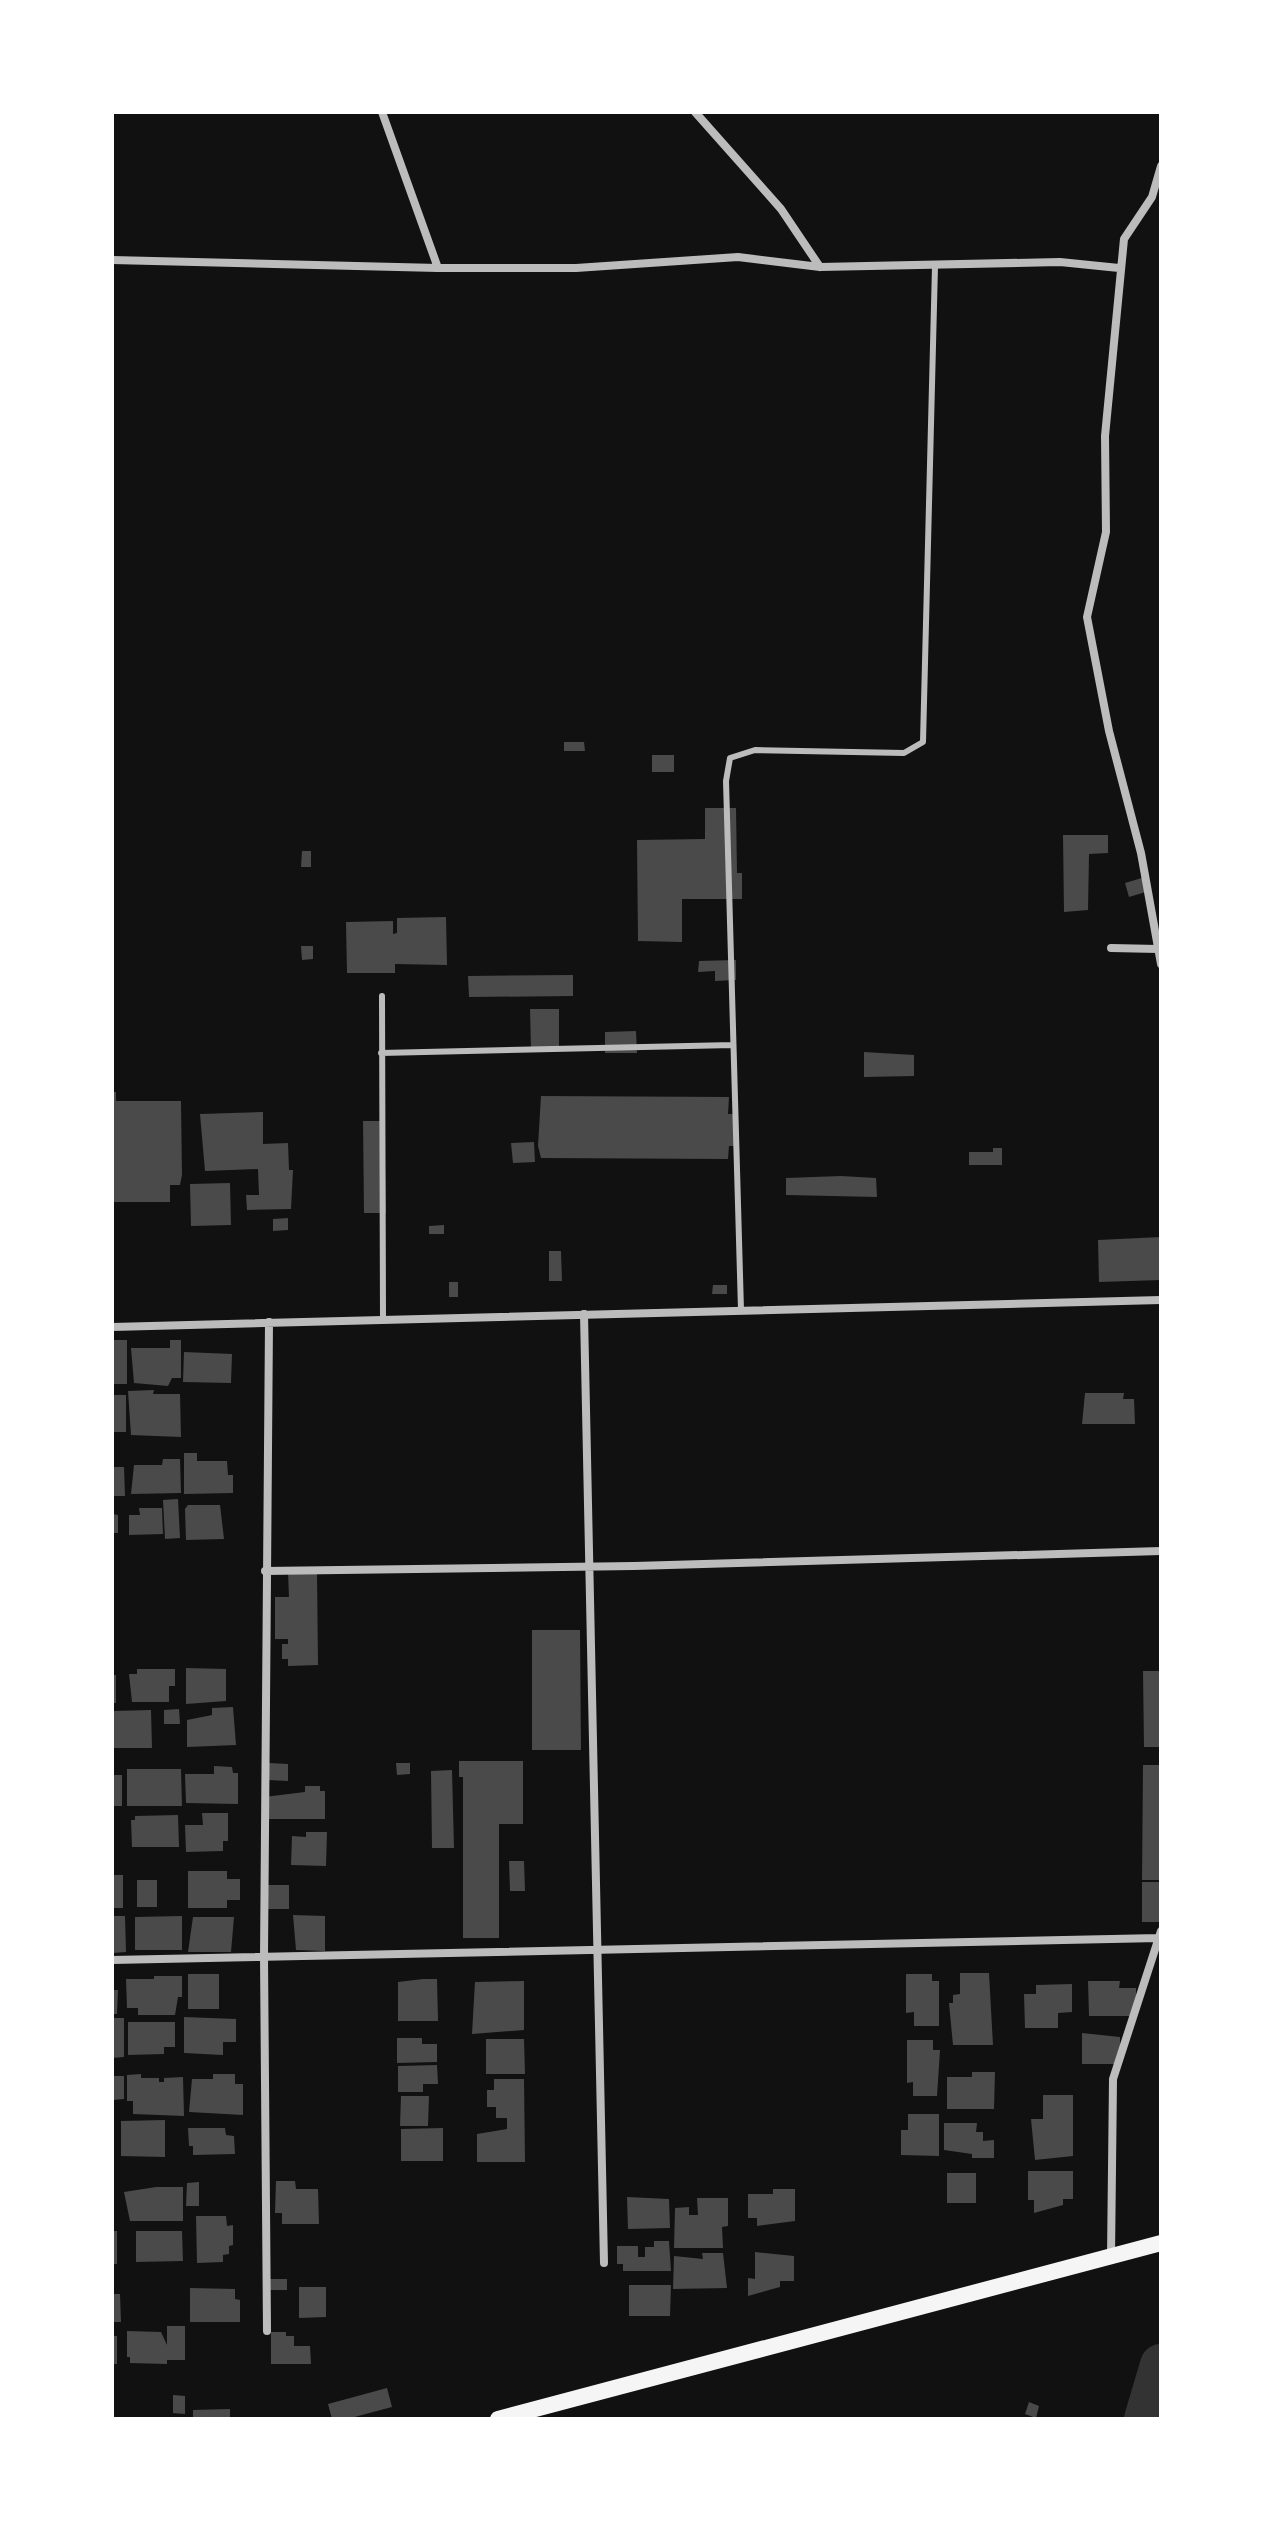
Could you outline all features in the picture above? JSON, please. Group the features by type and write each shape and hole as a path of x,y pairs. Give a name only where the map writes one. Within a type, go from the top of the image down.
{"main road":[{"path":"498,2419 1161,2243"}],"street":[{"path":"382,112 438,268"},
{"path":"695,112 781,209 820,267"},
{"path":"1161,166 1152,197 1124,239 1119,268 1120,305 1105,436 1106,532 1087,617 1109,731 1141,853 1161,964"},
{"path":"112,260 576,268 738,257 820,267 1060,262 1119,268"},
{"path":"1111,948 1158,949"},
{"path":"112,1327 1161,1300"},
{"path":"584,1314 604,2263"},
{"path":"267,2331 264,1957 269,1322"},
{"path":"265,1571 1161,1551"},
{"path":"112,1960 598,1951 1160,1934 1113,2079 1111,2257"}],"lane":[{"path":"741,1310 726,781 730,758 755,750 904,753 923,742 935,266"},
{"path":"382,996 383,1318"},
{"path":"381,1053 733,1045"}],"building":[{"path":"564,742 584,742 585,751 564,751"},
{"path":"652,755 674,755 674,772 652,772"},
{"path":"705,808 736,808 737,873 742,873 742,899 682,899 682,942 638,941 637,840 705,839"},
{"path":"1063,835 1108,835 1108,853 1089,854 1088,910 1064,912"},
{"path":"302,851 311,851 311,867 301,867"},
{"path":"1145,877 1149,891 1129,897 1125,883"},
{"path":"446,917 447,965 395,964 395,973 347,973 346,922 393,921 393,934 397,933 397,918"},
{"path":"301,946 313,946 313,959 302,960"},
{"path":"736,960 736,980 715,981 715,971 698,972 699,961"},
{"path":"573,975 573,996 469,997 468,976"},
{"path":"530,1009 559,1009 559,1050 531,1050"},
{"path":"636,1031 637,1053 605,1053 605,1032"},
{"path":"864,1052 914,1055 914,1076 864,1077"},
{"path":"112,1092 116,1092 116,1101 181,1101 182,1175 180,1185 170,1185 170,1202 112,1202"},
{"path":"541,1096 729,1097 728,1114 734,1114 734,1146 729,1146 728,1159 541,1158 538,1146"},
{"path":"263,1112 263,1144 288,1143 289,1170 293,1170 291,1209 247,1210 246,1195 259,1195 258,1169 205,1171 200,1114"},
{"path":"363,1121 384,1121 386,1213 364,1213"},
{"path":"534,1142 535,1162 513,1163 511,1143"},
{"path":"993,1148 1002,1148 1002,1165 969,1165 969,1152 993,1152"},
{"path":"786,1178 876,1178 877,1197 786,1195"},
{"path":"230,1183 231,1225 191,1226 190,1184"},
{"path":"288,1218 288,1230 273,1231 273,1219"},
{"path":"444,1225 444,1234 429,1234 429,1226"},
{"path":"1161,1237 1161,1280 1099,1282 1098,1240"},
{"path":"549,1251 561,1251 562,1281 549,1281"},
{"path":"449,1282 458,1282 458,1297 449,1297"},
{"path":"713,1285 727,1285 727,1294 712,1294"},
{"path":"112,1340 127,1340 127,1384 112,1384"},
{"path":"170,1340 181,1340 181,1378 172,1378 168,1386 134,1383 131,1348 170,1348"},
{"path":"184,1352 232,1354 231,1383 183,1382"},
{"path":"154,1390 153,1394 180,1394 181,1437 131,1435 128,1391"},
{"path":"1085,1393 1124,1393 1123,1399 1134,1399 1135,1424 1082,1424"},
{"path":"112,1395 126,1395 126,1432 112,1432"},
{"path":"184,1453 197,1453 197,1461 227,1461 228,1475 233,1475 233,1493 184,1494"},
{"path":"163,1459 180,1459 181,1493 131,1494 134,1465 162,1465"},
{"path":"112,1467 124,1467 125,1496 112,1496"},
{"path":"178,1499 180,1538 165,1539 163,1500"},
{"path":"188,1505 220,1505 224,1539 186,1540 185,1509"},
{"path":"139,1508 162,1508 163,1534 129,1535 129,1515 140,1515"},
{"path":"112,1514 118,1515 118,1533 112,1533"},
{"path":"288,1572 317,1572 318,1665 288,1666 288,1659 282,1659 282,1644 288,1644 288,1639 275,1639 275,1597 289,1597"},
{"path":"532,1630 580,1630 581,1750 532,1750"},
{"path":"186,1668 226,1669 226,1701 186,1704"},
{"path":"137,1669 175,1669 175,1686 169,1686 169,1702 132,1702 129,1674 137,1674"},
{"path":"1143,1671 1161,1671 1161,1747 1144,1747"},
{"path":"112,1675 116,1675 116,1703 112,1703"},
{"path":"233,1707 236,1745 187,1747 187,1720 212,1715 212,1708"},
{"path":"179,1709 180,1724 164,1724 164,1710"},
{"path":"151,1710 152,1748 112,1748 112,1711"},
{"path":"459,1761 523,1761 523,1824 499,1824 499,1938 463,1938 463,1777 459,1777"},
{"path":"269,1763 288,1764 288,1781 268,1780"},
{"path":"396,1763 410,1763 410,1774 397,1775"},
{"path":"1143,1765 1161,1765 1161,1880 1142,1880"},
{"path":"214,1766 232,1767 233,1773 238,1773 238,1804 186,1803 185,1774 214,1774"},
{"path":"127,1769 181,1769 182,1806 127,1806"},
{"path":"452,1770 454,1848 432,1848 431,1771"},
{"path":"112,1775 122,1775 122,1806 112,1806"},
{"path":"305,1786 320,1786 320,1791 325,1791 325,1819 264,1819 264,1797 305,1792"},
{"path":"202,1813 228,1813 228,1841 223,1841 223,1851 186,1852 185,1825 203,1825"},
{"path":"178,1815 179,1847 132,1847 131,1820 135,1820 135,1816"},
{"path":"306,1832 327,1832 326,1866 291,1865 292,1836 306,1837"},
{"path":"509,1861 524,1861 525,1891 510,1891"},
{"path":"188,1871 227,1871 227,1879 240,1879 240,1900 227,1900 227,1908 188,1908"},
{"path":"112,1875 123,1875 123,1908 112,1908"},
{"path":"137,1880 157,1880 157,1907 137,1907"},
{"path":"1142,1882 1161,1882 1161,1922 1142,1922"},
{"path":"265,1885 289,1885 289,1909 265,1909"},
{"path":"293,1915 325,1916 325,1951 296,1950"},
{"path":"112,1916 125,1916 126,1952 112,1953"},
{"path":"182,1916 182,1950 135,1950 135,1917"},
{"path":"193,1917 234,1917 231,1952 188,1952"},
{"path":"960,1973 989,1973 993,2045 953,2045 949,2003 953,2003 953,1995 960,1994"},
{"path":"188,1974 219,1974 219,2009 188,2009"},
{"path":"906,1974 932,1974 932,1981 939,1981 939,2026 914,2026 914,2012 906,2013"},
{"path":"154,1976 182,1976 182,1997 178,1997 175,2015 138,2015 138,2008 127,2008 126,1979 154,1979"},
{"path":"437,1979 438,2021 398,2021 398,1982"},
{"path":"524,1981 524,2030 472,2034 475,1982"},
{"path":"1088,1981 1120,1981 1119,1988 1136,1988 1136,2016 1089,2016"},
{"path":"1072,1984 1072,2012 1058,2013 1058,2028 1025,2028 1024,1994 1036,1994 1036,1985"},
{"path":"112,1990 118,1990 117,2014 112,2014"},
{"path":"184,2017 236,2019 236,2042 223,2042 223,2055 184,2053"},
{"path":"112,2018 124,2018 124,2057 112,2058"},
{"path":"128,2022 175,2022 175,2047 164,2047 164,2054 128,2055"},
{"path":"1082,2033 1120,2037 1120,2064 1082,2064"},
{"path":"397,2038 422,2038 422,2044 437,2044 437,2062 397,2063"},
{"path":"486,2039 524,2039 525,2074 486,2074"},
{"path":"907,2040 933,2040 933,2050 940,2050 937,2096 913,2096 913,2082 907,2083"},
{"path":"437,2065 438,2084 423,2084 423,2092 398,2092 398,2066"},
{"path":"972,2072 995,2072 994,2109 947,2109 947,2077 972,2077"},
{"path":"141,2074 141,2078 159,2078 159,2082 164,2082 164,2078 183,2077 184,2116 133,2114 133,2101 127,2101 127,2075"},
{"path":"213,2074 235,2074 235,2084 243,2084 243,2115 189,2112 192,2079 213,2079"},
{"path":"113,2076 124,2076 124,2099 113,2100"},
{"path":"494,2079 524,2079 525,2162 477,2162 477,2134 507,2129 507,2118 496,2118 496,2107 487,2107 487,2090 494,2090"},
{"path":"1043,2095 1073,2095 1073,2156 1035,2160 1031,2119 1043,2119"},
{"path":"401,2096 429,2096 428,2126 400,2126"},
{"path":"908,2114 939,2114 939,2156 901,2155 901,2130 908,2130"},
{"path":"165,2120 165,2157 121,2156 121,2121"},
{"path":"944,2123 977,2123 976,2132 983,2132 983,2141 994,2140 994,2158 972,2158 972,2154 944,2150"},
{"path":"188,2128 225,2128 226,2135 234,2136 235,2154 193,2155"},
{"path":"443,2128 443,2161 401,2161 401,2129"},
{"path":"1028,2171 1073,2171 1073,2199 1063,2199 1063,2205 1034,2213 1034,2200 1028,2200"},
{"path":"947,2173 976,2173 976,2203 947,2203"},
{"path":"276,2181 295,2181 296,2189 318,2189 319,2224 282,2224 282,2213 275,2213"},
{"path":"199,2182 199,2206 186,2206 187,2183"},
{"path":"183,2187 183,2221 130,2221 124,2192"},
{"path":"773,2189 795,2189 795,2221 757,2226 757,2218 748,2218 748,2194 773,2194"},
{"path":"627,2197 669,2199 670,2228 628,2229"},
{"path":"697,2198 728,2198 728,2226 722,2227 723,2248 674,2248 675,2208 689,2207 689,2215 698,2215"},
{"path":"196,2216 226,2216 227,2226 233,2225 233,2245 229,2246 229,2254 223,2255 223,2262 197,2263"},
{"path":"112,2231 117,2231 117,2264 112,2264"},
{"path":"136,2231 182,2231 183,2261 136,2262"},
{"path":"654,2241 669,2241 671,2271 623,2271 623,2264 617,2264 617,2246 638,2246 638,2257 645,2257 645,2247 654,2247"},
{"path":"755,2252 794,2256 794,2281 780,2281 780,2287 748,2296 748,2278 755,2279"},
{"path":"702,2253 723,2253 727,2288 673,2289 674,2256 703,2259"},
{"path":"267,2279 287,2279 287,2290 267,2290"},
{"path":"629,2285 671,2285 670,2316 629,2316"},
{"path":"299,2287 326,2287 326,2317 299,2318"},
{"path":"190,2288 235,2289 235,2299 240,2300 240,2322 190,2322"},
{"path":"112,2294 120,2294 121,2322 112,2322"},
{"path":"167,2326 185,2326 185,2360 167,2360 167,2364 130,2363 130,2357 127,2357 127,2331 161,2332 167,2345"},
{"path":"271,2332 286,2332 286,2336 294,2336 294,2346 310,2346 311,2364 271,2364"},
{"path":"112,2336 117,2336 117,2364 112,2364"},
{"path":"387,2388 392,2407 347,2419 332,2419 328,2404"},
{"path":"173,2395 185,2396 185,2414 173,2413"},
{"path":"1029,2402 1039,2406 1036,2418 1025,2414"},
{"path":"230,2409 230,2419 193,2419 193,2410"}],"waterway":[{"path":"1145,2419 1161,2365"}]}
